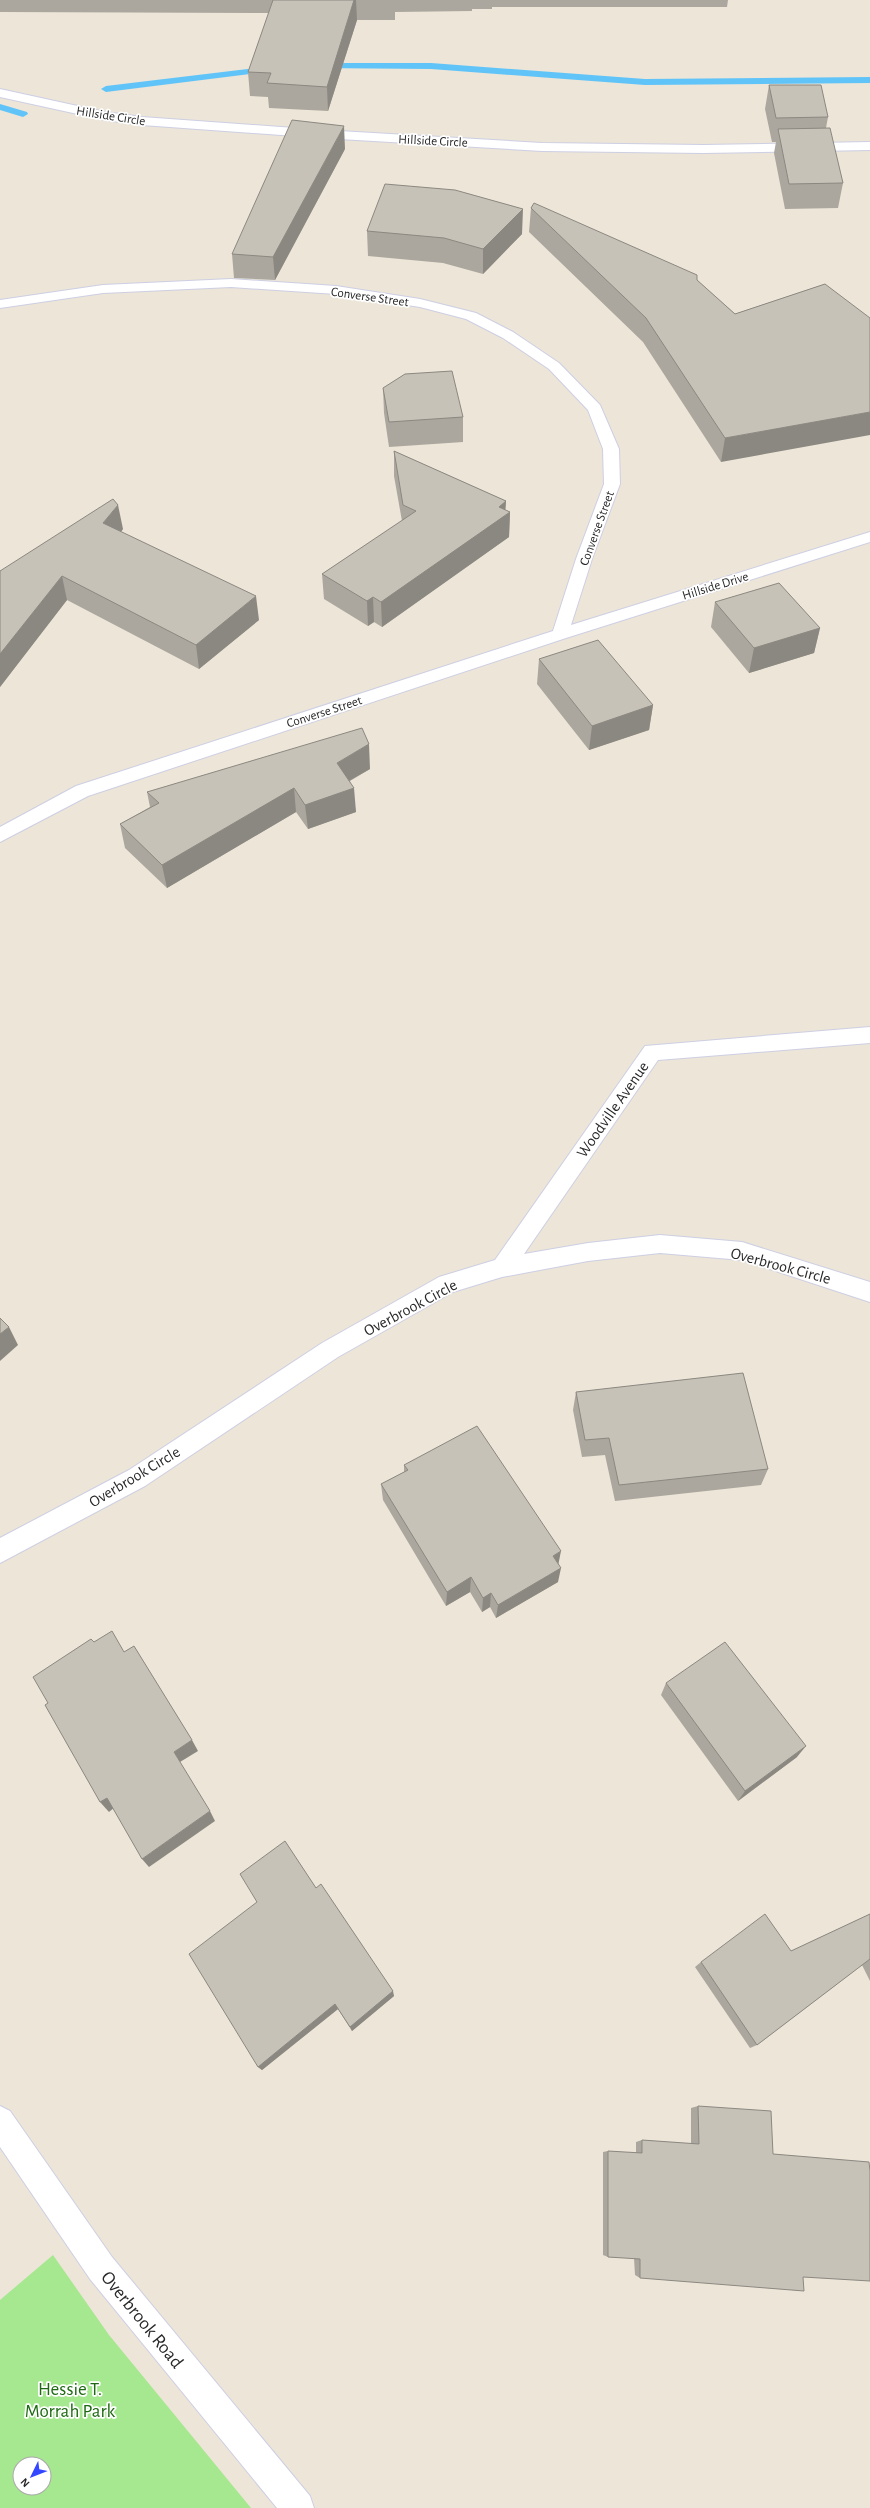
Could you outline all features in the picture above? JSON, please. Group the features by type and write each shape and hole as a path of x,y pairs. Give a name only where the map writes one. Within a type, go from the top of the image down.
{"street":[{"name":"Hillside Circle","path":"0,93 105,116 142,121 314,134 542,147 703,149 870,146"},
{"name":"Converse Street","path":"0,304 103,289 231,283 336,290 420,303 471,316 508,335 554,366 595,408 611,449 612,484 584,559 560,634 82,791 0,835"},
{"name":"Hillside Drive","path":"560,634 870,537"},
{"name":"Woodville Avenue","path":"502,1267 652,1052 870,1035"},
{"name":"Overbrook Circle","path":"0,1551 137,1478 330,1350 447,1284 502,1267 588,1252 660,1244 742,1251 870,1292"},
{"name":"Overbrook Road","path":"0,2122 101,2268 298,2508"}],"green space":[{"name":"Hessie T. Morrah Park","path":"53,2255 109,2335 251,2508 0,2508 0,2300"}],"building":[{"path":"273,0 354,0 327,87 267,83 271,73 248,72"},
{"path":"769,85 821,85 828,117 776,118"},
{"path":"292,120 344,126 273,257 232,254"},
{"path":"830,128 843,183 789,184 778,129"},
{"path":"385,184 455,190 523,209 483,249 444,238 367,231"},
{"path":"534,203 697,275 697,280 735,314 825,284 870,318 870,412 725,438 646,318 531,208"},
{"path":"452,371 463,417 389,422 383,388 405,374"},
{"path":"394,451 506,501 499,507 510,512 381,602 373,597 367,601 322,574 416,511 403,505"},
{"path":"113,499 118,505 103,523 256,596 196,645 62,576 0,654 0,571"},
{"path":"779,583 820,628 754,648 715,602"},
{"path":"598,640 653,705 592,726 539,659"},
{"path":"362,728 369,744 337,763 354,788 305,805 294,788 162,865 120,824 159,803 147,792"},
{"path":"0,1318 9,1327 0,1334"},
{"path":"743,1373 768,1469 619,1485 609,1438 585,1440 576,1392"},
{"path":"477,1426 561,1551 553,1556 561,1568 498,1605 491,1593 483,1598 471,1577 447,1592 381,1484 408,1470 404,1465"},
{"path":"112,1631 124,1652 134,1646 192,1740 174,1752 210,1811 142,1859 107,1798 100,1802 45,1705 48,1703 33,1677 91,1639 94,1642"},
{"path":"725,1642 806,1746 745,1791 666,1683"},
{"path":"285,1841 316,1888 321,1884 393,1991 350,2027 335,2004 258,2067 189,1954 257,1902 240,1874"},
{"path":"765,1914 791,1951 870,1914 870,1959 757,2045 701,1962"},
{"path":"698,2106 771,2111 773,2154 869,2162 870,2281 803,2277 804,2291 640,2278 640,2259 608,2257 608,2151 642,2153 642,2140 699,2144"}],"waterway":[{"path":"318,66 431,66 645,82 870,80"},
{"path":"106,89 272,69"},
{"path":"0,107 23,114"}]}
